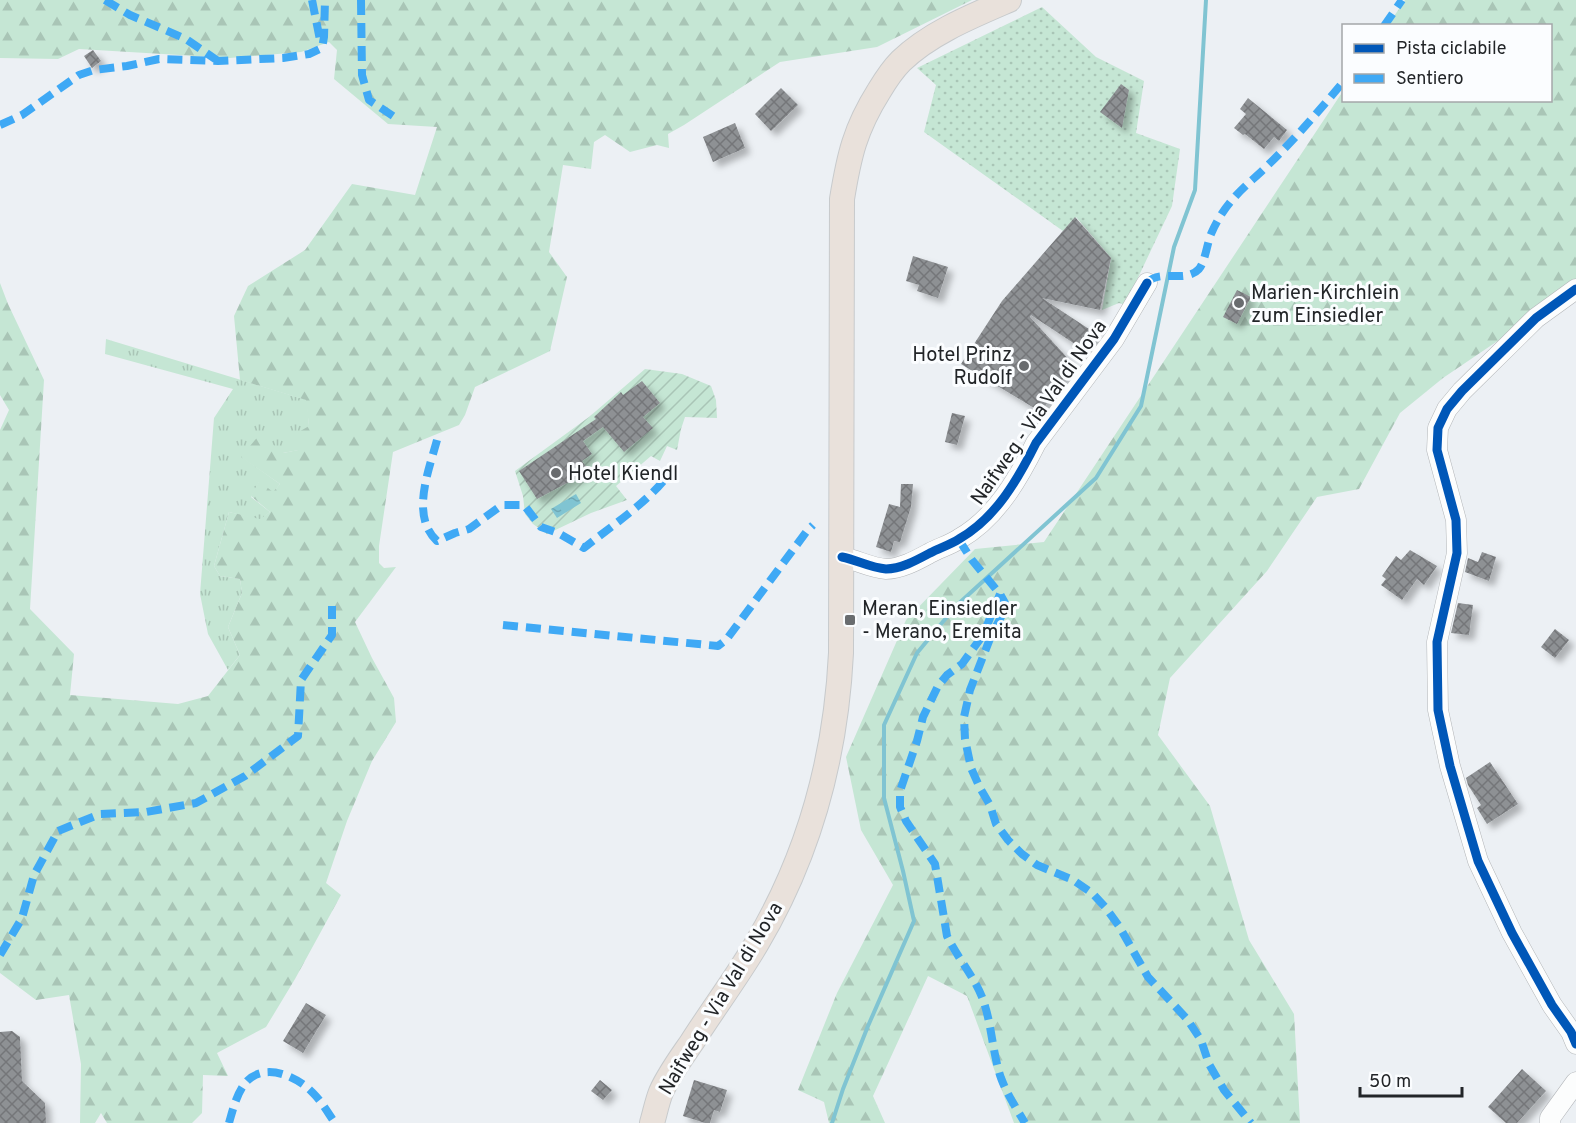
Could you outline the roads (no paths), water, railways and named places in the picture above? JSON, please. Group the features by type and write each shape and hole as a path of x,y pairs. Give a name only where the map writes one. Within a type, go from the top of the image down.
{"main road":[{"name":"Naifweg - Via Val di Nova","path":"652,1123 660,1093 674,1067 756,944 775,910 802,848 822,785 834,726 841,653 842,199 847,165 858,130 870,105 900,62 917,48 964,19 1009,0"}],"street":[{"name":"Naifweg - Via Val di Nova","path":"842,557 887,569 898,567 959,540 984,521 1003,499 1036,443 1114,339 1147,283"},
{"path":"1576,289 1536,318 1462,391 1447,410 1438,428 1437,450 1456,520 1457,553 1437,642 1438,710 1450,766 1478,861 1512,933 1576,1044"},
{"path":"1550,1123 1550,1118 1576,1081"}],"water":[{"path":"576,494 581,503 557,518 551,509"}],"waterway":[{"path":"832,1123 868,1026 914,921 884,798 884,725 917,653 956,606 1096,478 1141,406 1174,247 1195,190 1206,0"}],"place":[{"name":"Marien-Kirchlein zum Einsiedler","path":"1239,303"},
{"name":"Hotel Prinz Rudolf","path":"1024,366"},
{"name":"Hotel Kiendl","path":"556,473"},
{"name":"Meran, Einsiedler - Merano, Eremita","path":"850,620"}]}
